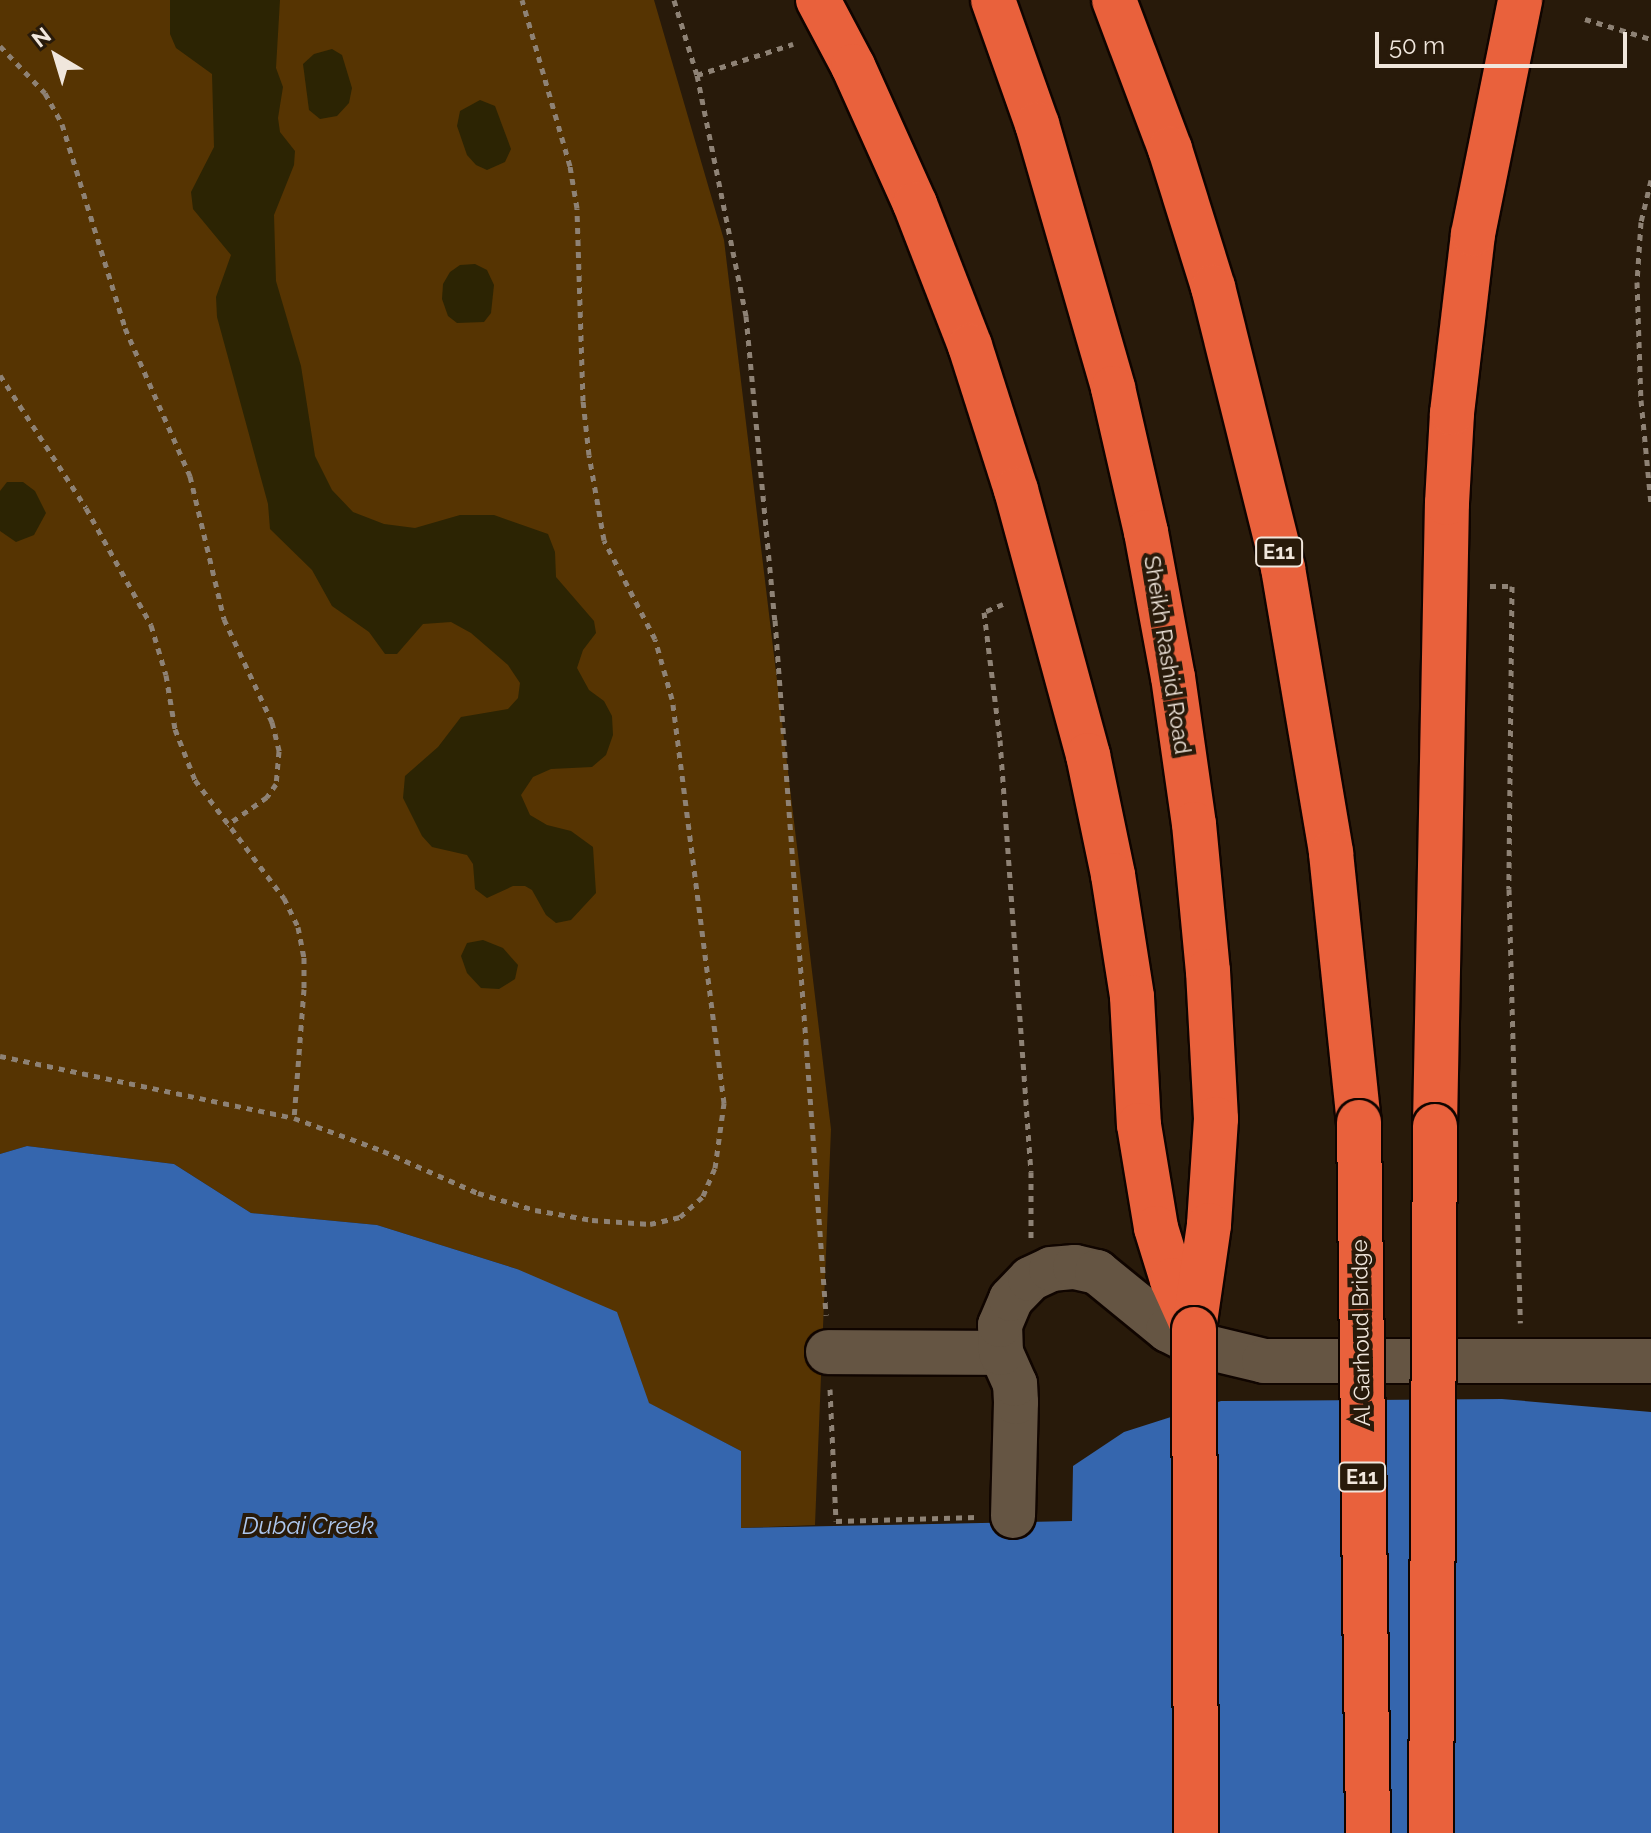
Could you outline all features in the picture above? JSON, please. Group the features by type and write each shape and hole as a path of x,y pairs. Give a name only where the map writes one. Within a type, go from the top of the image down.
{"highway":[{"path":"818,0 853,66 915,204 970,346 1016,490 1088,755 1113,875 1132,997 1139,1125 1156,1228 1172,1280 1194,1329 1196,1833"},
{"name":"Sheikh Rashid Road","path":"993,0 1037,124 1078,255 1146,532 1173,677 1194,824 1208,971 1216,1119 1209,1225 1194,1329"},
{"name":"Al Garhoud Bridge","path":"1114,0 1170,149 1213,287 1283,568 1331,853 1359,1122 1368,1833"},
{"path":"1431,1833 1435,1126 1447,503 1452,413 1473,234 1520,0"},
{"path":"1510,57 1536,0"}],"lane":[{"path":"1013,1516 1015,1384 1001,1353 1000,1325 1011,1299 1030,1279 1051,1269 1075,1267 1097,1272 1168,1330 1230,1356 1264,1361 1651,1361"},
{"path":"828,1352 1001,1353"}],"path":[{"path":"0,1056 294,1118 368,1145 478,1193 535,1210 592,1220 650,1224 680,1217 703,1196 715,1168 724,1103 672,699 655,639 604,540 583,401 577,208 570,166 522,0"},
{"path":"674,0 697,75 746,316 775,620 828,1352 836,1521 1013,1516"},
{"path":"1585,19 1651,39"},
{"path":"697,75 793,44"},
{"path":"0,46 45,93 62,124 133,348 190,476 224,619 272,722 279,751 276,784 267,797 227,825"},
{"path":"1651,180 1641,222 1637,282 1641,400 1651,504"},
{"path":"0,375 86,508 151,625 160,650 183,755 195,780 284,898 298,927 304,957 304,989 294,1118"},
{"path":"1490,586 1512,586 1509,889 1521,1360"},
{"path":"1003,604 984,612 1000,740 1031,1172 1030,1279"}],"shaded area":[{"path":"0,0 654,0 724,240 831,1129 815,1525 741,1528 741,1451 648,1403 636,1373 517,1269 377,1225 251,1213 174,1164 27,1146 0,1154"}],"sand":[{"path":"170,0 280,0 276,68 283,87 278,118 280,132 295,151 294,165 274,215 276,281 301,366 315,456 332,490 353,512 384,524 415,528 460,515 494,515 548,534 555,552 556,577 594,621 596,633 583,650 577,668 589,690 604,701 612,716 613,735 606,755 592,767 551,769 533,777 521,795 530,815 547,825 571,831 593,847 596,893 571,920 556,923 546,915 532,890 525,886 513,886 487,898 475,889 473,864 467,855 432,847 422,836 403,798 405,776 438,747 461,717 508,709 518,698 520,683 508,665 471,633 451,622 423,624 397,654 385,654 369,632 332,606 312,570 270,529 268,504 217,317 216,297 231,255 193,209 191,192 214,147 212,74 176,48 170,34"},
{"path":"332,49 342,55 352,88 349,103 337,116 320,119 309,110 303,64 314,54"},
{"path":"480,100 495,106 511,149 505,162 487,170 476,165 467,155 457,126 460,111"},
{"path":"475,264 487,270 494,285 491,313 484,322 457,323 448,316 442,299 443,284 450,272 460,265"},
{"path":"7,482 23,482 35,491 46,513 34,535 16,542 0,531 0,491"},
{"path":"483,940 503,948 518,965 515,979 499,989 481,988 467,973 461,956 467,943"}],"water":[{"name":"Dubai Creek","path":"27,1146 174,1164 251,1213 377,1225 517,1269 617,1312 649,1403 741,1451 741,1528 1072,1521 1073,1466 1124,1432 1221,1401 1502,1399 1651,1412 1651,1833 0,1833 0,1154"}]}
